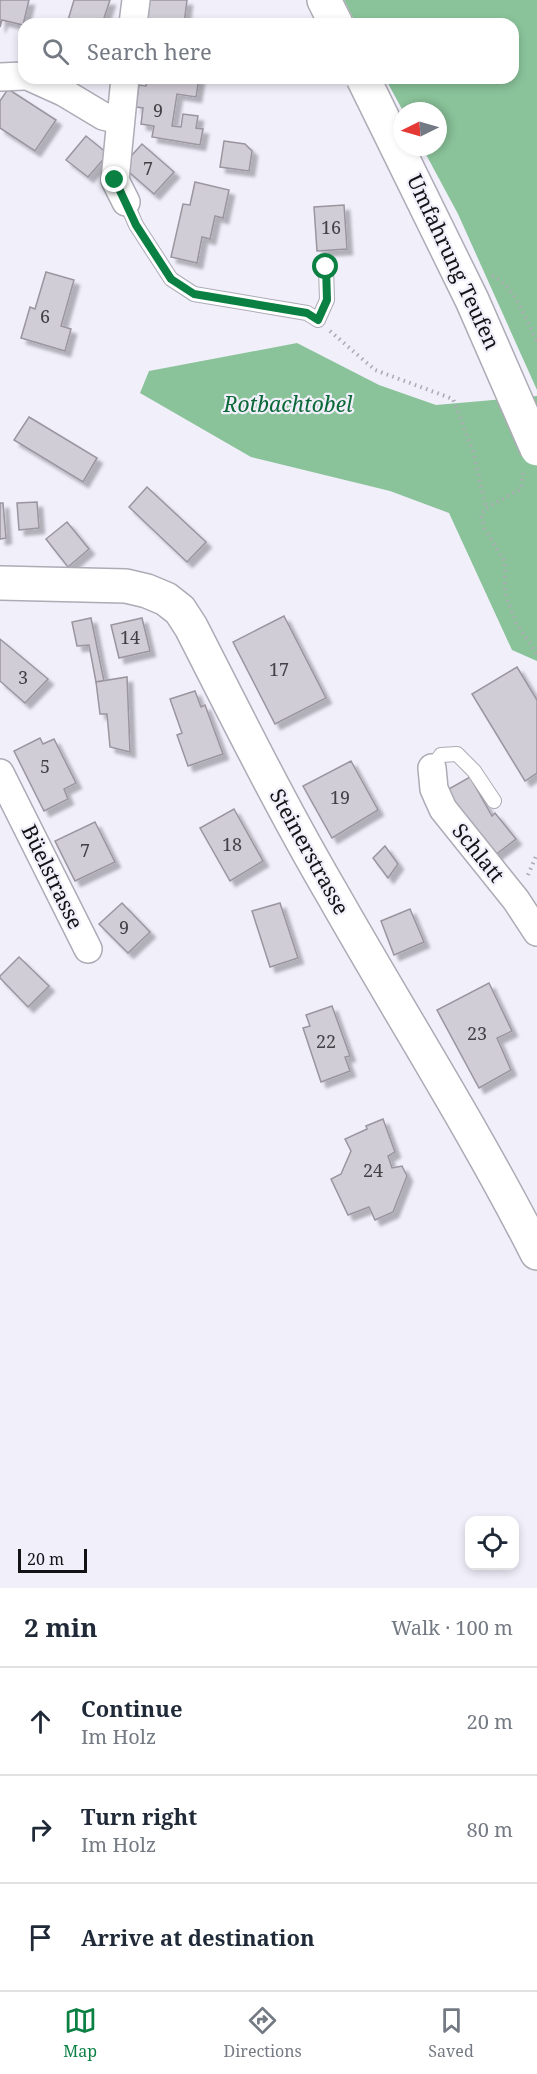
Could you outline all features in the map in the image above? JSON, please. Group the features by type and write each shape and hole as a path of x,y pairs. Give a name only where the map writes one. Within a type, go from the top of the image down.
{"street":[{"path":"134,18 136,0"},
{"path":"324,0 333,18"},
{"path":"0,77 18,76"},
{"path":"45,84 103,116 120,120"},
{"path":"124,84 115,180 126,202"},
{"name":"Umfahrung Teufen","path":"366,84 472,300 530,457"},
{"name":"Steinerstrasse","path":"0,583 126,586 166,599 180,610 191,627 267,777 332,894 486,1157 537,1253"},
{"name":"Schlatt","path":"432,768 434,789 443,809 516,900 537,932"},
{"name":"Büelstrasse","path":"0,772 88,949"}],"lane":[{"path":"126,202 136,225 171,279 194,294 307,313 318,320 327,300 326,267"},
{"path":"432,768 441,755 457,754 474,771 494,801"}],"path":[{"path":"489,275 498,279 511,291 537,342"},
{"path":"318,320 375,370 453,399 473,451 486,508"},
{"path":"530,457 521,489 486,508 481,515 485,529 505,562 505,593 516,623 537,654"}],"green space":[{"path":"344,0 537,0 537,390 458,214 427,156 447,156 447,102 398,102 388,84 519,84 519,18 353,18"},
{"name":"Rotbachtobel","path":"297,343 379,385 436,405 537,396 537,661 512,650 449,513 390,491 251,457 140,393 149,371"}],"building":[{"path":"0,0 29,0 25,18 18,18 18,24 2,20 0,27"},
{"path":"74,0 110,0 104,18 69,18"},
{"path":"139,0 187,0 185,18 136,18"},
{"path":"146,84 198,84 196,97 177,94 172,126 181,127 183,114 198,116 196,128 203,129 200,145 152,137 154,126 141,124 143,108 136,107 139,85 146,86"},
{"path":"8,89 56,120 35,151 0,128 0,101"},
{"path":"86,136 108,154 88,177 66,160"},
{"path":"224,141 245,144 252,151 249,171 220,167"},
{"path":"142,144 174,172 154,194 122,166"},
{"path":"195,182 229,190 223,218 215,216 210,239 202,237 197,263 171,257 183,204 190,205"},
{"path":"344,205 347,249 317,251 314,207"},
{"path":"46,272 74,280 61,326 71,329 65,351 21,338 30,307 35,309"},
{"path":"29,417 97,458 83,482 14,440"},
{"path":"147,487 206,542 187,562 129,507"},
{"path":"37,502 39,528 19,530 17,503"},
{"path":"0,503 3,503 6,538 0,539"},
{"path":"67,522 89,549 68,567 46,539"},
{"path":"284,616 326,698 275,724 233,642"},
{"path":"91,618 104,681 96,682 89,645 77,646 72,622"},
{"path":"142,618 150,651 119,658 111,625"},
{"path":"0,639 48,679 25,703 0,681"},
{"path":"517,667 537,700 537,773 525,781 472,694"},
{"path":"127,677 130,752 110,747 107,714 100,714 96,682"},
{"path":"195,691 201,707 205,705 223,754 188,766 177,735 182,733 170,699"},
{"path":"40,738 43,744 54,739 76,783 64,789 68,799 44,811 14,751"},
{"path":"351,761 378,810 332,838 303,786"},
{"path":"470,777 492,816 495,813 516,839 490,859 440,794"},
{"path":"234,809 263,861 230,881 200,828"},
{"path":"95,822 115,862 75,881 55,841"},
{"path":"385,846 398,864 388,878 373,858"},
{"path":"122,903 150,932 128,953 99,924"},
{"path":"280,903 298,958 270,967 252,911"},
{"path":"410,909 424,942 394,955 381,921"},
{"path":"19,957 49,986 28,1007 0,978"},
{"path":"489,983 512,1031 497,1038 511,1070 479,1088 437,1010"},
{"path":"332,1006 350,1056 345,1057 350,1071 321,1082 303,1028 310,1026 306,1015"},
{"path":"383,1119 395,1152 388,1156 392,1168 402,1166 407,1176 393,1212 375,1220 369,1207 348,1215 331,1179 341,1174 351,1151 345,1139"}],"route":[{"path":"115,180 136,225 153,254 171,279 194,294 307,313 318,320 327,300 326,267"}]}
